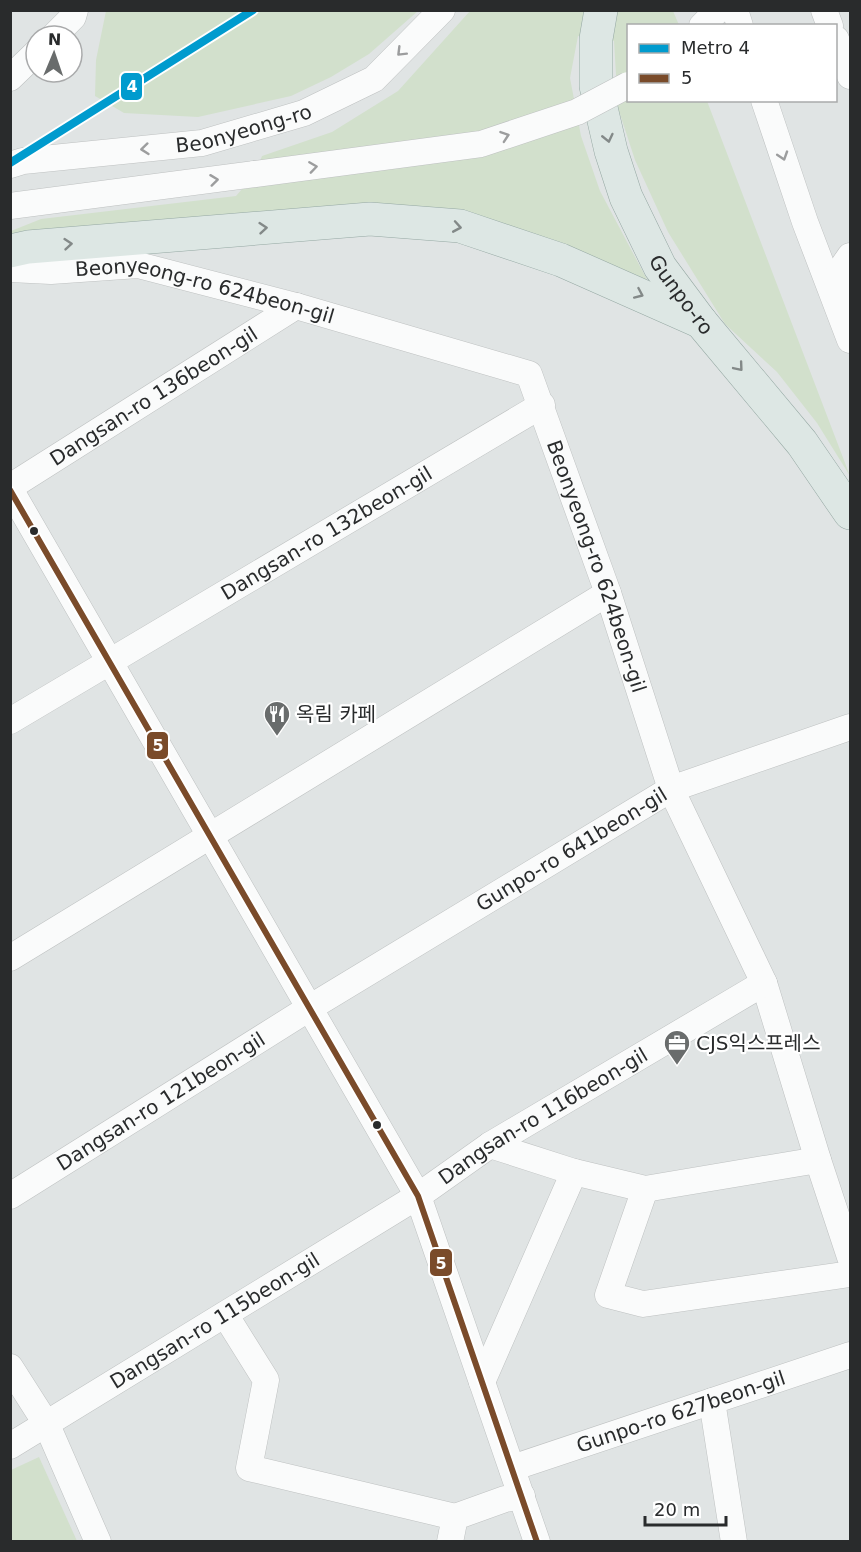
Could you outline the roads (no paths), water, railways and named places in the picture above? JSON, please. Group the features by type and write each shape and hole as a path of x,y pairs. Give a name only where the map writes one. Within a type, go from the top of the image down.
{"main road":[{"name":"Gunpo-ro","path":"598,25 597,86 611,150 626,197 660,267 701,322 802,443 850,513"},
{"path":"10,251 28,247 370,219 460,226 561,260 701,322"}],"street":[{"path":"66,24 73,17 75,10"},
{"name":"Beonyeong-ro","path":"10,165 23,161 202,142 304,113 374,78 442,10"},
{"path":"704,24 718,10"},
{"path":"837,42 850,76"},
{"path":"10,78 24,65"},
{"path":"10,206 481,144 577,112 627,86"},
{"path":"765,102 805,222 850,340"},
{"path":"838,306 839,272 850,256"},
{"name":"Beonyeong-ro 624beon-gil","path":"10,269 51,271 138,265 296,306 529,374 608,593 672,789 764,983 850,1257"},
{"name":"Dangsan-ro 136beon-gil","path":"10,488 296,306"},
{"name":"Dangsan-ro 132beon-gil","path":"10,722 542,405"},
{"path":"10,488 418,1196 537,1542"},
{"path":"10,958 608,593"},
{"name":"Gunpo-ro 641beon-gil","path":"311,1007 672,789 850,727"},
{"name":"Dangsan-ro 116beon-gil","path":"418,1196 490,1145 764,983"},
{"name":"Dangsan-ro 121beon-gil","path":"10,1196 311,1007"},
{"path":"490,1145 574,1172 645,1189 818,1160"},
{"path":"482,1382 574,1172"},
{"path":"645,1189 608,1295 643,1304 850,1274"},
{"name":"Dangsan-ro 115beon-gil","path":"10,1446 418,1196"},
{"path":"225,1316 266,1380 249,1468 452,1529 505,1499 522,1496"},
{"name":"Gunpo-ro 627beon-gil","path":"512,1468 850,1356"},
{"path":"10,1367 46,1425 98,1542"},
{"path":"712,1401 734,1542"}],"metro line":[{"name":"4","path":"10,163 253,10"}],"place":[{"name":"옥림 카페","path":"277,737"},
{"name":"CJS익스프레스","path":"677,1066"}]}
